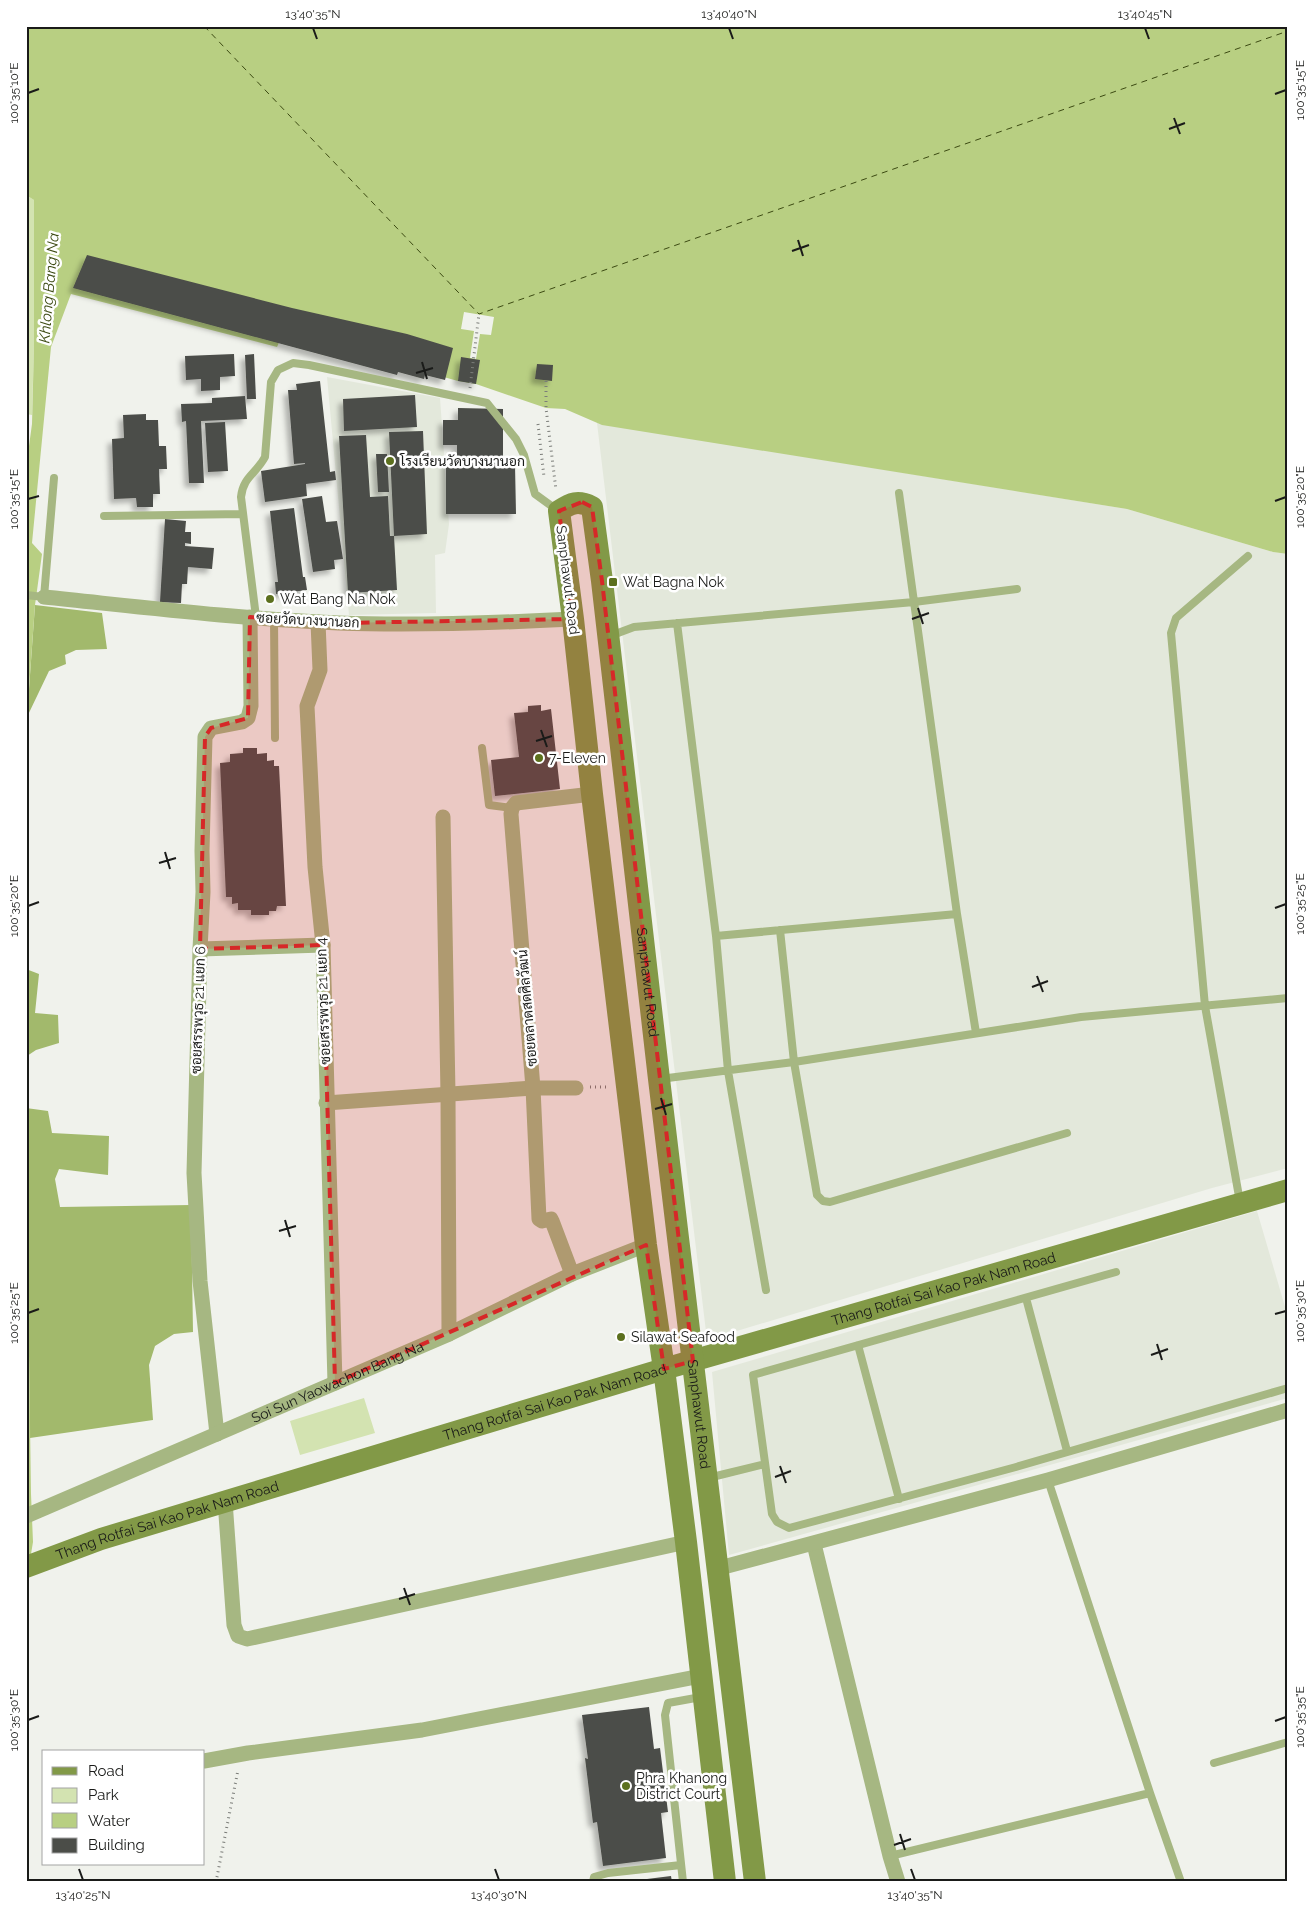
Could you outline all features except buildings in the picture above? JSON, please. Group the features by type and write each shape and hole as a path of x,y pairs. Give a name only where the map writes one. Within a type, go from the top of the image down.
{"main road":[{"name":"Sanphawut Road","path":"725,1882 686,1542 646,1244 574,629 553,507 582,502 592,507 755,1882"},
{"path":"574,629 608,636"},
{"name":"Thang Rotfai Sai Kao Pak Nam Road","path":"26,1567 101,1539 664,1369 1288,1190"},
{"path":"690,1584 717,1574"}],"street":[{"name":"ซอยวัดบางนานอก","path":"42,597 318,622 473,624 574,629"},
{"name":"ซอยสรรพวุธ 21 แยก 6","path":"217,1434 200,1281 194,1173 203,892 202,851 205,736 212,728 242,722 248,718 251,706 253,617"},
{"name":"ซอยสรรพวุธ 21 แยก 4","path":"318,622 320,670 307,706 314,858 323,945 335,1383"},
{"path":"512,808 516,803 592,794"},
{"name":"ซอยตลาดสดศิลวัฒน์","path":"512,808 533,1088 539,1219 542,1221 551,1219 572,1274"},
{"path":"443,817 448,1094 449,1334"},
{"path":"200,949 323,945"},
{"path":"326,1103 533,1088 576,1088"},
{"name":"Soi Sun Yaowachon Bang Na","path":"26,1516 449,1334 572,1274 646,1244"},
{"path":"717,1574 814,1544 1048,1480 1288,1410"},
{"path":"225,1501 234,1625 238,1636 247,1639 686,1542"},
{"path":"814,1544 898,1882"},
{"path":"205,1761 241,1754 422,1730 702,1686"}],"lane":[{"path":"253,617 241,497 242,486 265,458 271,382 278,370 293,363 487,402 516,439 524,454 535,494 553,507"},
{"path":"26,595 42,597 54,478"},
{"path":"899,494 957,914 976,1033"},
{"path":"104,516 243,514"},
{"path":"1240,1204 1205,1006 1171,633 1176,618 1248,556"},
{"path":"608,636 634,627 914,602 1017,588"},
{"path":"274,618 275,738"},
{"path":"677,623 716,936 728,1071 766,1290"},
{"path":"482,748 489,805 512,808"},
{"path":"716,936 957,914"},
{"path":"780,930 794,1062 817,1195 823,1201 830,1202 1067,1132"},
{"path":"659,1079 794,1062 1081,1017 1288,998"},
{"path":"1116,1272 753,1375 772,1514 777,1522 789,1528 899,1499 1288,1388"},
{"path":"1026,1298 1067,1451"},
{"path":"858,1345 899,1499"},
{"path":"706,1478 765,1464"},
{"path":"1048,1480 1181,1882"},
{"path":"683,1882 665,1715 668,1703 702,1686"},
{"path":"1214,1763 1288,1742"},
{"path":"890,1856 1150,1793"},
{"path":"593,1882 594,1877 608,1873 681,1865"}],"path":[{"path":"470,383 479,314"},
{"path":"546,381 553,507"},
{"path":"538,424 553,507"},
{"path":"576,1088 627,1086"},
{"path":"216,1882 241,1754"}],"highlighted area":[{"path":"582,502 592,507 602,581 693,1361 664,1369 646,1245 335,1383 323,945 200,949 205,737 211,728 248,718 250,617 339,623 573,619 559,511"}],"shaded area":[{"name":"โรงเรียนวัดบางนานอก","path":"327,377 440,398 449,524 445,553 435,555 436,613 349,615"},
{"path":"597,423 1127,509 1273,552 1288,554 1288,1168 1212,1188 707,1340"},
{"path":"35,605 102,613 107,649 76,650 65,655 66,664 49,671 27,717"},
{"path":"26,969 39,974 35,1013 58,1015 59,1043 36,1050 27,1056"},
{"path":"26,1108 48,1111 52,1133 109,1136 108,1175 59,1169 55,1179 60,1207 191,1205 193,1332 174,1334 155,1346 149,1365 153,1420 30,1438"},
{"path":"1257,1211 1288,1317 1288,1398 729,1555 712,1372"}],"green space":[{"path":"26,195 34,200 32,415 26,414"},
{"path":"364,1398 375,1433 300,1455 290,1421"}],"water":[{"name":"Khlong Bang Na","path":"26,26 1288,26 1288,554 1273,552 1127,509 602,425 565,409 546,408 476,384 458,381 342,349 290,318 277,347 71,294 51,347 32,543 42,554 35,605 26,730 26,468 32,424 34,200 26,195"},
{"path":"26,1138 33,1542 26,1584"}],"pier":[{"path":"464,312 494,317 491,335 480,334 476,359 470,358 474,331 461,329"}],"ferry route":[{"path":"204,26 479,314 1288,31"}],"place":[{"name":"โรงเรียนวัดบางนานอก","path":"390,461"},
{"name":"Wat Bagna Nok","path":"613,582"},
{"name":"Wat Bang Na Nok","path":"270,599"},
{"name":"7-Eleven","path":"539,758"},
{"name":"Silawat Seafood","path":"621,1337"},
{"name":"Phra Khanong District Court","path":"626,1786"}]}
